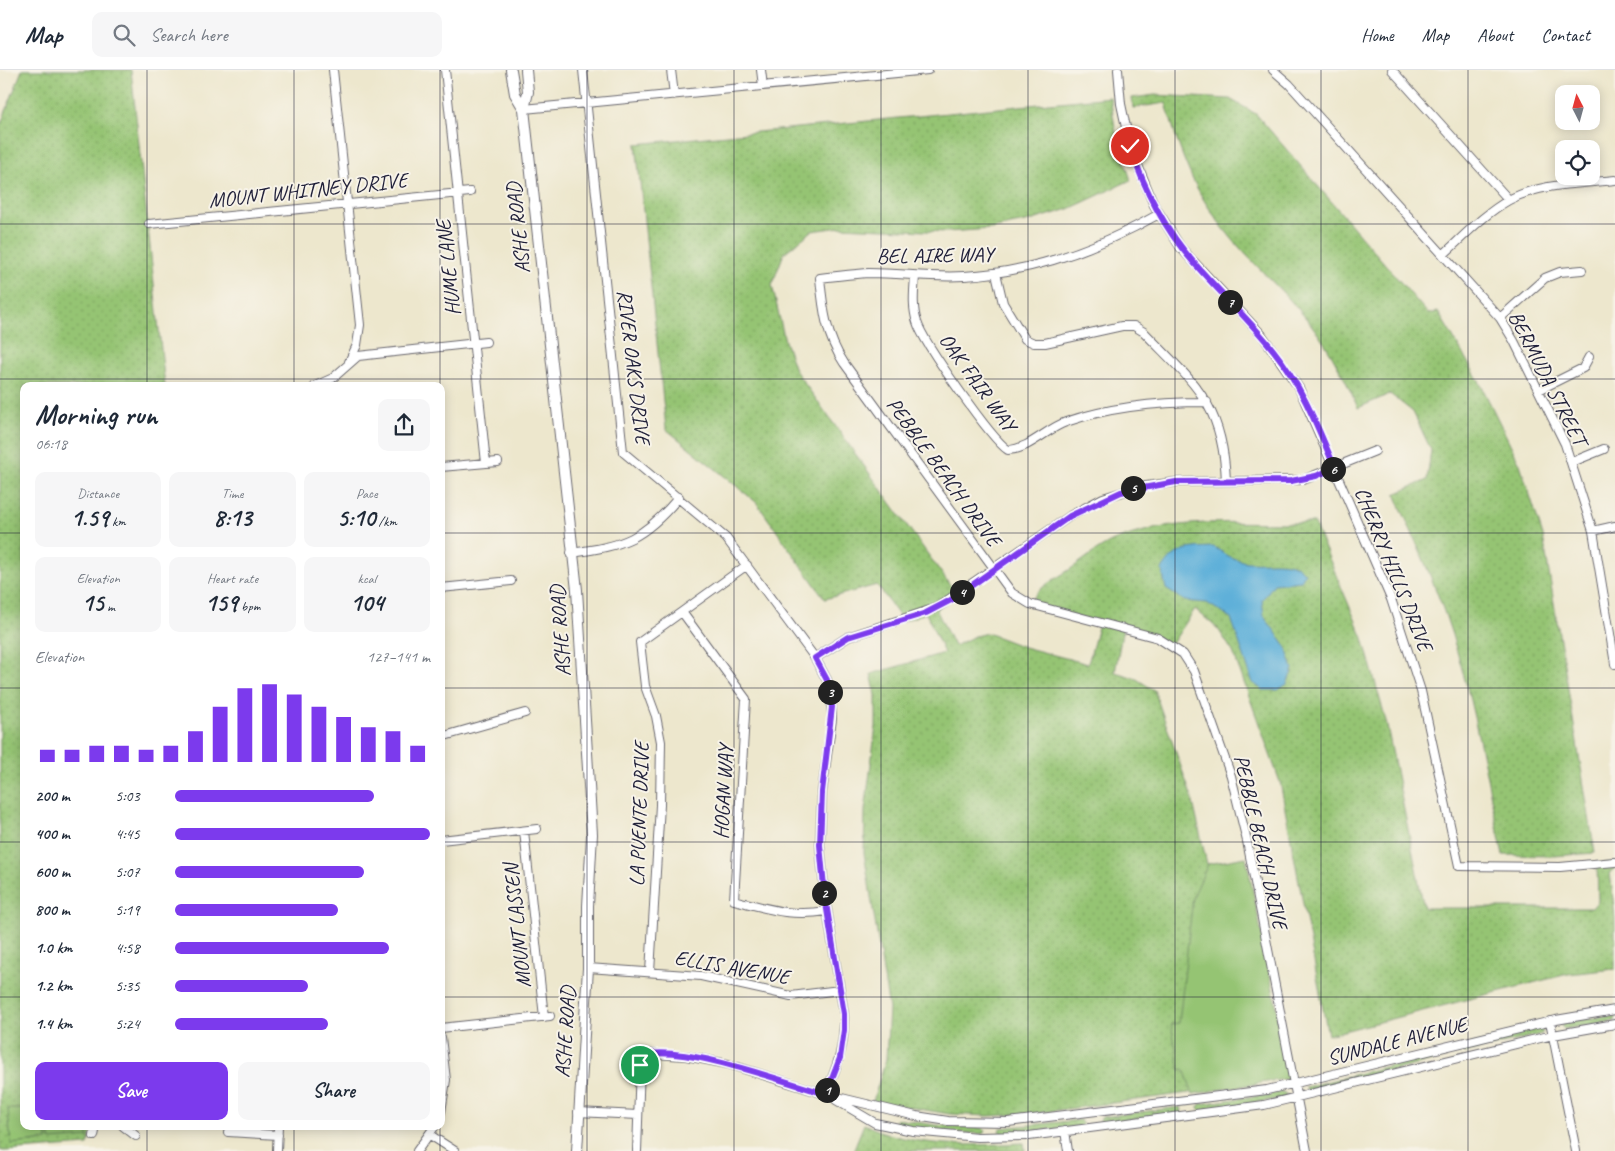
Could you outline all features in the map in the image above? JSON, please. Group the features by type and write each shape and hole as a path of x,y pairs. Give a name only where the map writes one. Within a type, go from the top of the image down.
{"street":[{"path":"333,70 360,325 357,345 349,362"},
{"name":"HUME LANE","path":"444,70 486,463"},
{"name":"ASHE ROAD","path":"511,70 514,94 524,109"},
{"name":"ASHE ROAD","path":"526,70 528,92 524,109 571,552 577,590 592,834 588,906 588,968 577,1151"},
{"name":"RIVER OAKS DRIVE","path":"583,70 624,452 714,526 747,565 815,658 827,680 832,707 820,818 821,871 844,1014 843,1044 837,1069 826,1094"},
{"path":"671,70 674,95"},
{"path":"761,70 763,86"},
{"path":"524,109 763,86 851,74 928,70"},
{"name":"CHERRY HILLS DRIVE","path":"1118,70 1122,111 1130,146 1145,186 1159,214 1186,253 1262,335 1288,370 1309,407 1391,599 1412,660 1459,866 1560,867 1615,862"},
{"name":"BERMUDA STREET","path":"1273,70 1289,84 1500,318 1514,341 1572,462 1593,531 1611,612 1615,664"},
{"path":"1392,70 1509,200"},
{"path":"1443,255 1488,214 1509,200 1548,187 1615,180"},
{"name":"MOUNT WHITNEY DRIVE","path":"149,224 470,192"},
{"name":"BEL AIRE WAY","path":"820,278 871,273 915,276 966,276 996,273 1053,261 1080,252 1125,233 1159,214"},
{"path":"1500,318 1545,278 1560,272 1582,270"},
{"path":"996,273 1003,303 1025,339 1034,343 1044,343 1122,326 1134,326 1144,332 1195,386 1207,402 1214,416 1223,444 1226,481"},
{"name":"OAK FAIR WAY","path":"915,276 914,305 921,331 992,436 1008,450 1023,448 1054,427 1082,418 1146,404 1207,402"},
{"name":"PEBBLE BEACH DRIVE","path":"820,278 824,317 840,356 1005,586 1020,600 1158,638 1176,648 1189,663 1219,740 1240,810 1307,1151"},
{"path":"330,382 349,362 358,356 486,342"},
{"path":"1538,390 1582,368 1589,357"},
{"path":"324,382 333,378"},
{"path":"1572,462 1604,449"},
{"path":"815,658 848,637 936,608 1070,516 1103,498 1157,484 1291,481 1316,476 1375,451"},
{"path":"445,467 498,462"},
{"path":"571,552 605,548 631,539 654,524 679,497"},
{"path":"1593,531 1615,526"},
{"name":"LA PUENTE DRIVE","path":"650,972 660,805 661,742 656,716 645,686 640,642 747,565"},
{"path":"445,588 511,581"},
{"name":"HOGAN WAY","path":"682,612 746,699 734,900 784,913 807,914 827,911"},
{"path":"445,736 525,713"},
{"path":"445,840 537,829"},
{"name":"MOUNT LASSEN","path":"445,1028 547,1017 524,831"},
{"name":"ELLIS AVENUE","path":"588,968 701,976 791,996 840,990"},
{"name":"SUNDALE AVENUE","path":"638,1116 640,1065 645,1055 652,1054 686,1056 728,1064 826,1094 916,1116 990,1122 1032,1121 1293,1085 1550,1021 1615,1010"},
{"path":"1550,1021 1576,1151"},
{"name":"SUNDALE AVENUE","path":"826,1094 875,1123 945,1136 991,1137 1065,1131 1296,1099 1553,1035 1615,1024"},
{"path":"445,1071 445,1086"},
{"path":"1187,1101 1189,1115"},
{"path":"578,1112 638,1116 637,1151"},
{"path":"1090,1113 1093,1128"},
{"path":"990,1122 991,1137"},
{"path":"94,1136 95,1130"},
{"path":"128,1130 136,1136"},
{"path":"228,1132 278,1130 278,1151"},
{"path":"417,1151 433,1130"},
{"path":"1065,1131 1068,1151"},
{"path":"430,1135 455,1151"}],"green space":[{"path":"22,70 131,70 165,382 20,382 20,1130 92,1130 88,1145 4,1151 0,1150 0,126"},
{"path":"1155,95 1230,99 1256,114 1428,314 1438,312 1479,381 1520,464 1543,536 1595,853 1554,856 1503,855 1474,717 1452,635 1440,599 1395,494 1427,480 1431,450 1413,412 1390,394 1358,408 1340,369 1317,333 1288,298 1233,240 1205,201 1190,174 1166,103 1133,108 1132,98"},
{"path":"1110,97 1117,139 1131,180 1069,209 1030,221 991,229 947,232 841,227 812,231 784,253 772,285 785,341 795,370 958,596 936,609 954,646 975,636 987,633 1024,647 1088,664 1099,623 1030,604 1046,584 1101,548 1121,538 1144,531 1192,524 1314,523 1363,638 1386,721 1424,908 1592,908 1598,901 1597,864 1615,862 1615,868 1610,872 1615,918 1615,969 1568,974 1328,1035 1280,782 1233,652 1218,629 1195,609 1171,645 1123,628 1115,672 1135,678 1154,690 1192,798 1207,864 1241,859 1257,1084 1029,1114 988,1116 949,1114 873,1101 886,1059 889,1009 864,853 865,810 876,726 876,695 871,674 944,653 926,613 903,621 877,585 825,599 756,502 666,429 636,144"},
{"path":"1246,857 1291,1078 1193,1094 1184,1069 1180,1070 1171,1024 1179,1023 1193,897 1208,864"},
{"path":"1615,1015 1615,1021 1564,1029 1561,1026 1564,1022"},
{"path":"1540,1028 1543,1030 1542,1034 1465,1053 1462,1051 1463,1047"},
{"path":"1443,1052 1446,1055 1444,1058 1307,1092 1306,1087"},
{"path":"1283,1092 1286,1094 1285,1098 1201,1111 1198,1108 1200,1104"},
{"path":"1180,1107 1182,1109 1181,1113 1102,1123 1100,1120 1102,1117"},
{"path":"8,1109 20,1109 20,1130 46,1130 47,1140 11,1144"},
{"path":"897,1119 935,1125 983,1128 985,1131 983,1134 932,1131 894,1124"},
{"path":"1080,1120 1083,1125 1080,1126 1002,1135 999,1131 1001,1128"},
{"path":"864,1124 902,1138 942,1144 984,1145 1024,1143 1025,1151 853,1151"},
{"path":"49,1130 87,1130 88,1137 50,1140"}],"water":[{"path":"1214,547 1236,559 1247,562 1283,562 1299,567 1305,573 1301,581 1274,584 1262,600 1264,616 1286,647 1293,669 1287,684 1278,690 1263,690 1253,683 1231,618 1207,603 1185,601 1166,589 1162,570 1172,557 1183,550"}],"route":[{"path":"640,1065 645,1055 686,1056 728,1064 826,1094 837,1069 843,1044 844,1014 821,871 820,845 822,792 832,727 832,707 827,680 815,658 848,637 926,613 951,600 1070,516 1103,498 1139,487 1176,482 1303,480 1335,468 1309,407 1288,370 1262,335 1181,248 1154,205 1130,146"}]}
